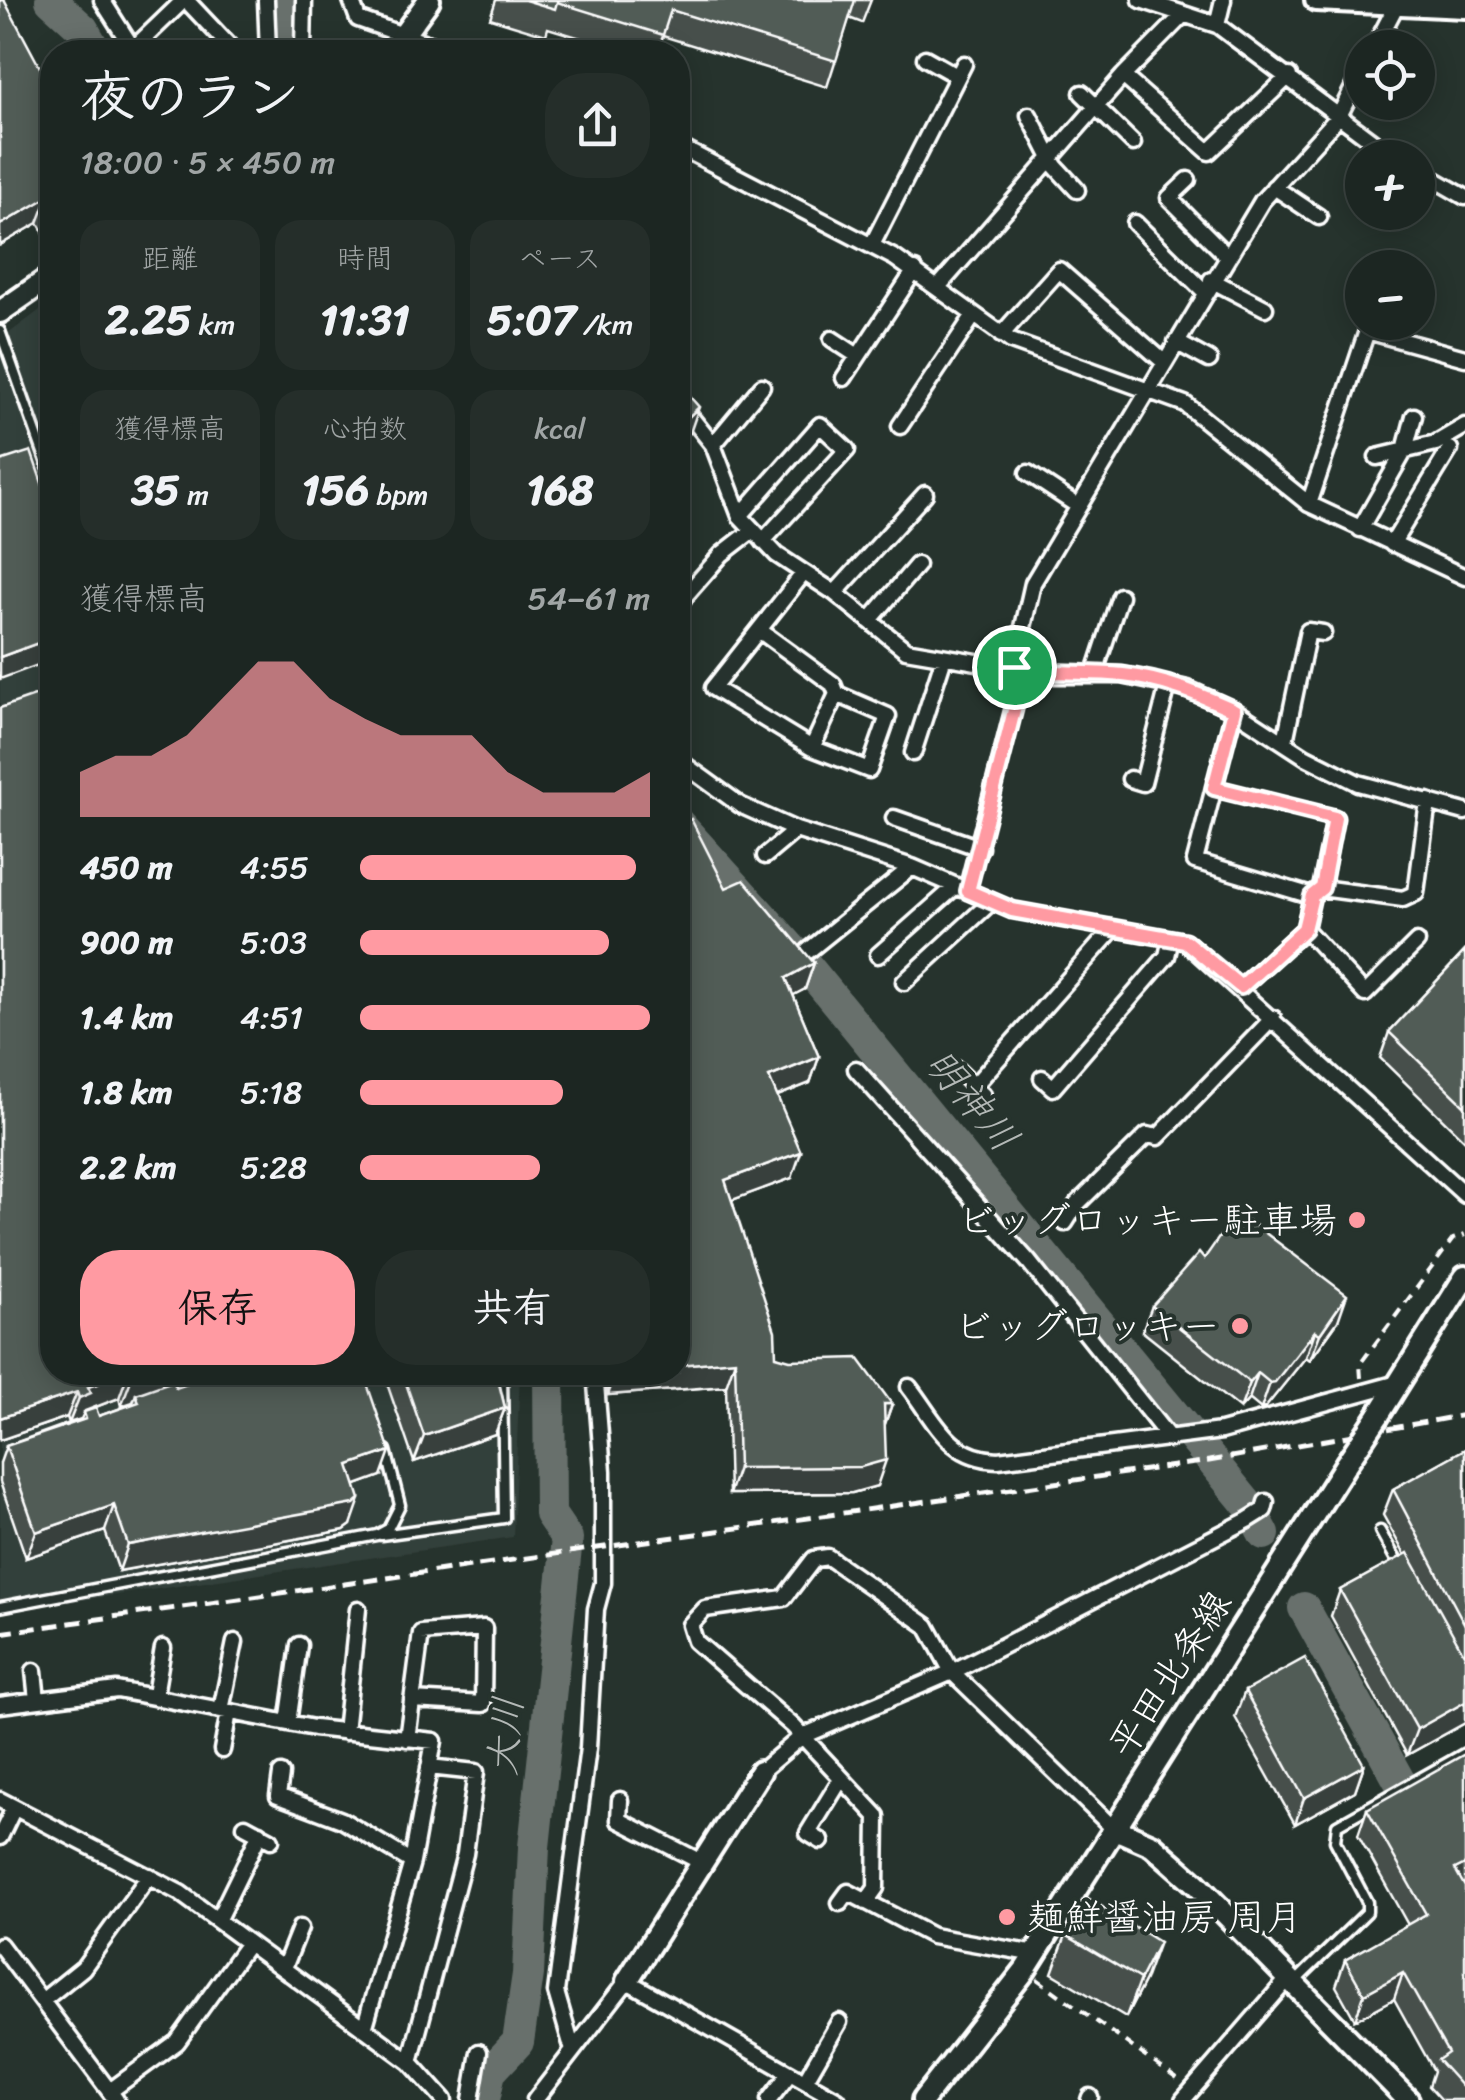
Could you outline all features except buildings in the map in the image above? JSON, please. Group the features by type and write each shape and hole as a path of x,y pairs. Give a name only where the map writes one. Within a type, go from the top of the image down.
{"main road":[{"path":"402,40 429,0"},
{"path":"1316,0 1465,7"},
{"path":"0,312 40,284"},
{"name":"平田北条線","path":"923,2100 1031,1962 1465,1278"},
{"path":"627,1981 760,1772"},
{"path":"1113,1828 1152,1845 1196,1884 1408,2100"}],"street":[{"path":"102,0 127,40"},
{"path":"145,40 185,0 223,40"},
{"path":"266,0 268,40"},
{"path":"303,40 304,0"},
{"path":"351,0 358,19 420,40"},
{"path":"1142,0 1217,25 1371,140"},
{"path":"1217,25 1223,0"},
{"path":"1383,30 1396,6"},
{"path":"939,286 1093,108 1184,14"},
{"path":"872,245 960,70 925,58"},
{"path":"1123,76 1208,152 1289,76"},
{"path":"1082,92 1093,108 1133,143"},
{"path":"878,955 962,888 980,848 1018,695 1014,667 1033,583 1150,392 1227,256 1274,188 1339,116 1345,104"},
{"path":"1029,115 1055,166 1077,190"},
{"path":"690,152 915,270 1001,335 1208,418 1309,504 1392,544 1461,570"},
{"path":"1435,179 1465,196"},
{"path":"1188,180 1169,198 1227,256"},
{"path":"1274,188 1318,217"},
{"path":"1135,223 1208,286 1265,308"},
{"path":"844,378 915,270"},
{"path":"1001,335 1059,270 1165,364"},
{"path":"900,426 974,315"},
{"path":"1309,504 1366,331 1465,358"},
{"path":"832,339 858,356"},
{"path":"1176,342 1210,360"},
{"path":"713,445 762,386"},
{"path":"1360,529 1406,450 1414,416"},
{"path":"690,417 713,445 740,516 803,574 836,593 906,650 1054,676 1122,675 1168,685 1234,710 1358,783 1465,812"},
{"path":"690,590 722,554 758,535 847,450 820,425 740,516"},
{"path":"1376,457 1436,443 1465,426"},
{"path":"1392,544 1450,449"},
{"path":"1028,473 1078,506"},
{"path":"836,593 925,494"},
{"path":"870,620 916,564"},
{"path":"759,630 833,684 837,694 888,716 869,770 812,748 713,688 803,574"},
{"path":"1094,676 1120,596"},
{"path":"1285,742 1308,631 1323,633"},
{"path":"913,753 944,657"},
{"path":"1130,779 1143,782 1168,685"},
{"path":"812,748 837,694"},
{"path":"1234,710 1195,861 1316,892 1403,899 1416,892 1428,801"},
{"path":"690,769 740,804 796,830 912,866 991,902 1113,930 1185,941 1241,987 1465,1194"},
{"path":"1214,788 1335,818 1304,929 1241,987"},
{"path":"894,818 980,848"},
{"path":"766,856 796,830"},
{"path":"808,951 912,866"},
{"path":"904,982 991,902"},
{"path":"1304,929 1364,994 1417,942"},
{"path":"956,1069 978,1090 1113,930"},
{"path":"1042,1078 1053,1088 1167,956 1171,939"},
{"path":"1065,1223 1077,1204 1147,1134 1158,1136 1273,1018"},
{"path":"856,1069 1029,1262 1175,1438"},
{"path":"910,1387 956,1450 971,1459 998,1460 1221,1431 1399,1383"},
{"path":"572,2047 556,1992 588,1748 596,1608 603,1584 603,1471 596,1385"},
{"path":"760,1772 801,1736 952,1672 1248,1520 1264,1510 1266,1502"},
{"path":"866,1902 876,1888 877,1816 801,1736 695,1641 690,1625 695,1615 705,1609 784,1598 814,1559 828,1557 927,1626 952,1672 1113,1828"},
{"path":"346,1732 358,1610"},
{"path":"407,1738 412,1700 421,1633 484,1628 483,1704 412,1700"},
{"path":"222,1750 234,1642"},
{"path":"288,1723 299,1645"},
{"path":"155,1696 164,1648"},
{"path":"34,1671 37,1700"},
{"path":"0,1705 116,1690 288,1723 434,1741 412,1862 364,2029"},
{"path":"410,2062 465,1854 476,1772 429,1767"},
{"path":"281,1774 278,1796 342,1820 412,1862"},
{"path":"820,1840 808,1833 841,1779"},
{"path":"0,1800 150,1876 218,1919 410,2062 444,2100"},
{"path":"620,1800 619,1820 700,1862"},
{"path":"0,1837 14,1808"},
{"path":"218,1919 266,1836 245,1826"},
{"path":"42,2001 83,1968 150,1876"},
{"path":"840,1903 848,1892 932,1936 1031,1962"},
{"path":"284,1968 300,1928"},
{"path":"0,1946 113,2096 177,2042 248,1942"},
{"path":"541,2097 572,2047 627,1981 838,2100"},
{"path":"1188,2095 1289,1982"},
{"path":"805,2081 839,2022"},
{"path":"471,2100 479,2052"},
{"path":"768,2100 790,2073"}],"lane":[{"path":"0,331 40,444"},
{"path":"0,1607 372,1536 504,1518 502,1385"},
{"path":"372,1536 388,1529 400,1505 382,1440"},
{"path":"1380,1531 1409,1582"},
{"path":"1289,1982 1367,1912 1362,1890 1335,1841 1337,1825 1465,1753"}],"path":[{"path":"1363,1392 1360,1364 1453,1239 1465,1236"},
{"path":"1031,1962 1188,2095"}],"shaded area":[{"path":"40,310 40,1385 519,1385 513,1537 0,1612 0,340"}],"waterway":[{"name":"大川","path":"51,0 83,29 89,40"},
{"name":"明神川","path":"278,0 280,40"},
{"name":"明神川","path":"690,836 800,958 1249,1506 1264,1534"},
{"name":"大川","path":"484,2100 490,2072 518,2042 528,1974 534,1847 567,1539 550,1514 549,1385"},
{"name":"明神川","path":"1304,1608 1465,1900"}],"railway":[{"path":"0,1633 1209,1461 1465,1415"}],"place":[{"name":"ビッグロッキー駐車場","path":"1357,1220"},
{"name":"ビッグロッキー","path":"1240,1326"},
{"name":"麺鮮醤油房 周月","path":"1007,1917"}],"route":[{"path":"1014,667 1054,676 1122,675 1188,689 1234,710 1214,788 1335,818 1322,888 1312,896 1304,929 1241,987 1185,941 1012,910 968,891 1018,695 1014,667"}]}
